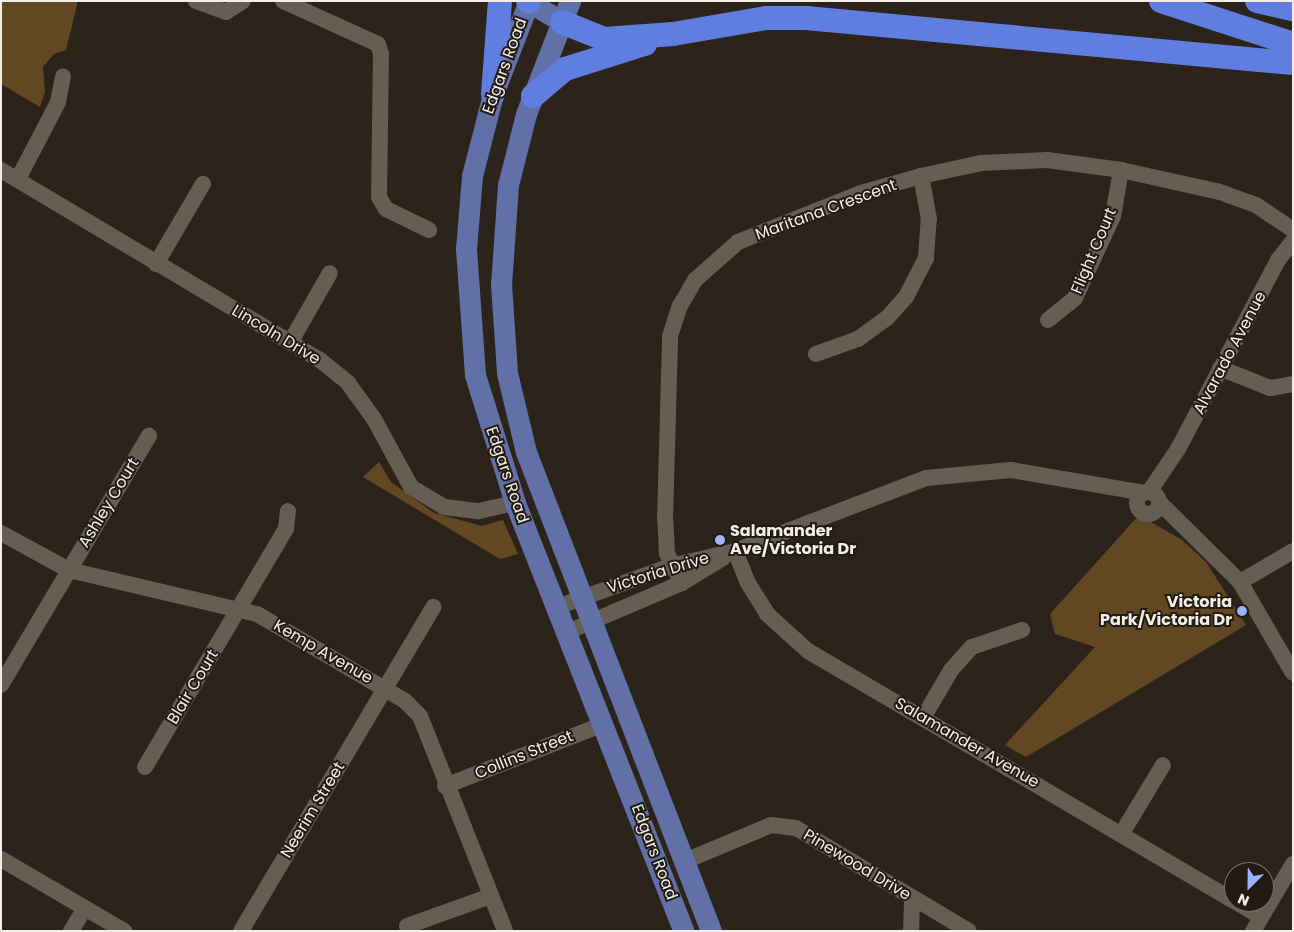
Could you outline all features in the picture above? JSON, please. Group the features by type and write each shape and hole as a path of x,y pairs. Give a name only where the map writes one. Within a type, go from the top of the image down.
{"highway":[{"path":"492,94 500,1"},
{"path":"1161,1 1291,57"},
{"path":"1258,1 1293,8"},
{"path":"566,12 604,38 673,34 767,18 806,18 1291,57"},
{"path":"533,96 565,70 673,34"}],"main road":[{"name":"Edgars Road","path":"529,1 492,94 477,148 469,205 466,249 468,315 475,375 515,502 684,931"},
{"path":"529,1 566,12"},
{"name":"Edgars Road","path":"566,12 533,96 513,162 504,213 501,284 507,373 526,452 711,931"}],"street":[{"path":"196,1 226,12 243,1"},
{"path":"283,1 378,44 381,54 379,197 386,209 429,230"},
{"path":"18,179 58,102 62,76"},
{"name":"Maritana Crescent","path":"682,583 666,530 668,352 674,320 695,280 738,242 861,193 921,176 981,164 1047,160 1121,170 1220,192 1256,205 1292,238"},
{"name":"Lincoln Drive","path":"1,170 156,264 291,341 348,383 374,419 411,487 444,506 479,512 515,502"},
{"name":"Flight Court","path":"1048,320 1075,298 1113,216 1121,170"},
{"path":"816,354 858,339 887,318 906,297 926,258 929,219 921,176"},
{"path":"156,264 203,184"},
{"name":"Alvarado Avenue","path":"1150,501 1220,368 1292,238"},
{"path":"291,341 330,273"},
{"path":"1220,368 1270,388 1293,384"},
{"name":"Ashley Court","path":"1,685 149,436"},
{"name":"Victoria Drive","path":"557,607 675,565 735,550 926,478 1010,470 1101,485 1150,501 1190,530 1243,585 1293,673"},
{"name":"Blair Court","path":"145,767 241,608 286,529 288,511"},
{"name":"Kemp Avenue","path":"1,533 69,570 241,608 385,688 420,716 445,786 505,931"},
{"name":"Victoria Drive","path":"567,632 592,623 682,583 735,550"},
{"name":"Salamander Avenue","path":"735,550 756,598 781,629 808,650 1122,833 1224,895"},
{"path":"1243,585 1293,551"},
{"name":"Neerim Street","path":"241,931 433,607"},
{"path":"923,718 951,670 972,648 1022,630"},
{"name":"Collins Street","path":"445,786 604,724"},
{"path":"1122,833 1163,766"},
{"name":"Pinewood Drive","path":"685,861 771,825 796,828 969,931"},
{"path":"1,859 124,931"},
{"path":"1257,924 1293,864"},
{"path":"407,926 491,896"},
{"path":"911,931 912,898"},
{"path":"71,931 84,908"},
{"name":"Salamander Avenue","path":"1245,912 1257,924"}],"shaded area":[{"path":"1,1 78,1 66,50 54,54 43,67 45,92 40,107 1,84"},
{"path":"379,462 391,482 434,513 482,526 503,520 518,554 500,559 363,477"},
{"path":"1139,515 1182,540 1206,562 1246,625 1026,757 1005,745 1095,647 1055,634 1050,614"}],"place":[{"name":"Salamander Ave/Victoria Dr","path":"720,540"},
{"name":"Victoria Park/Victoria Dr","path":"1242,611"}]}
